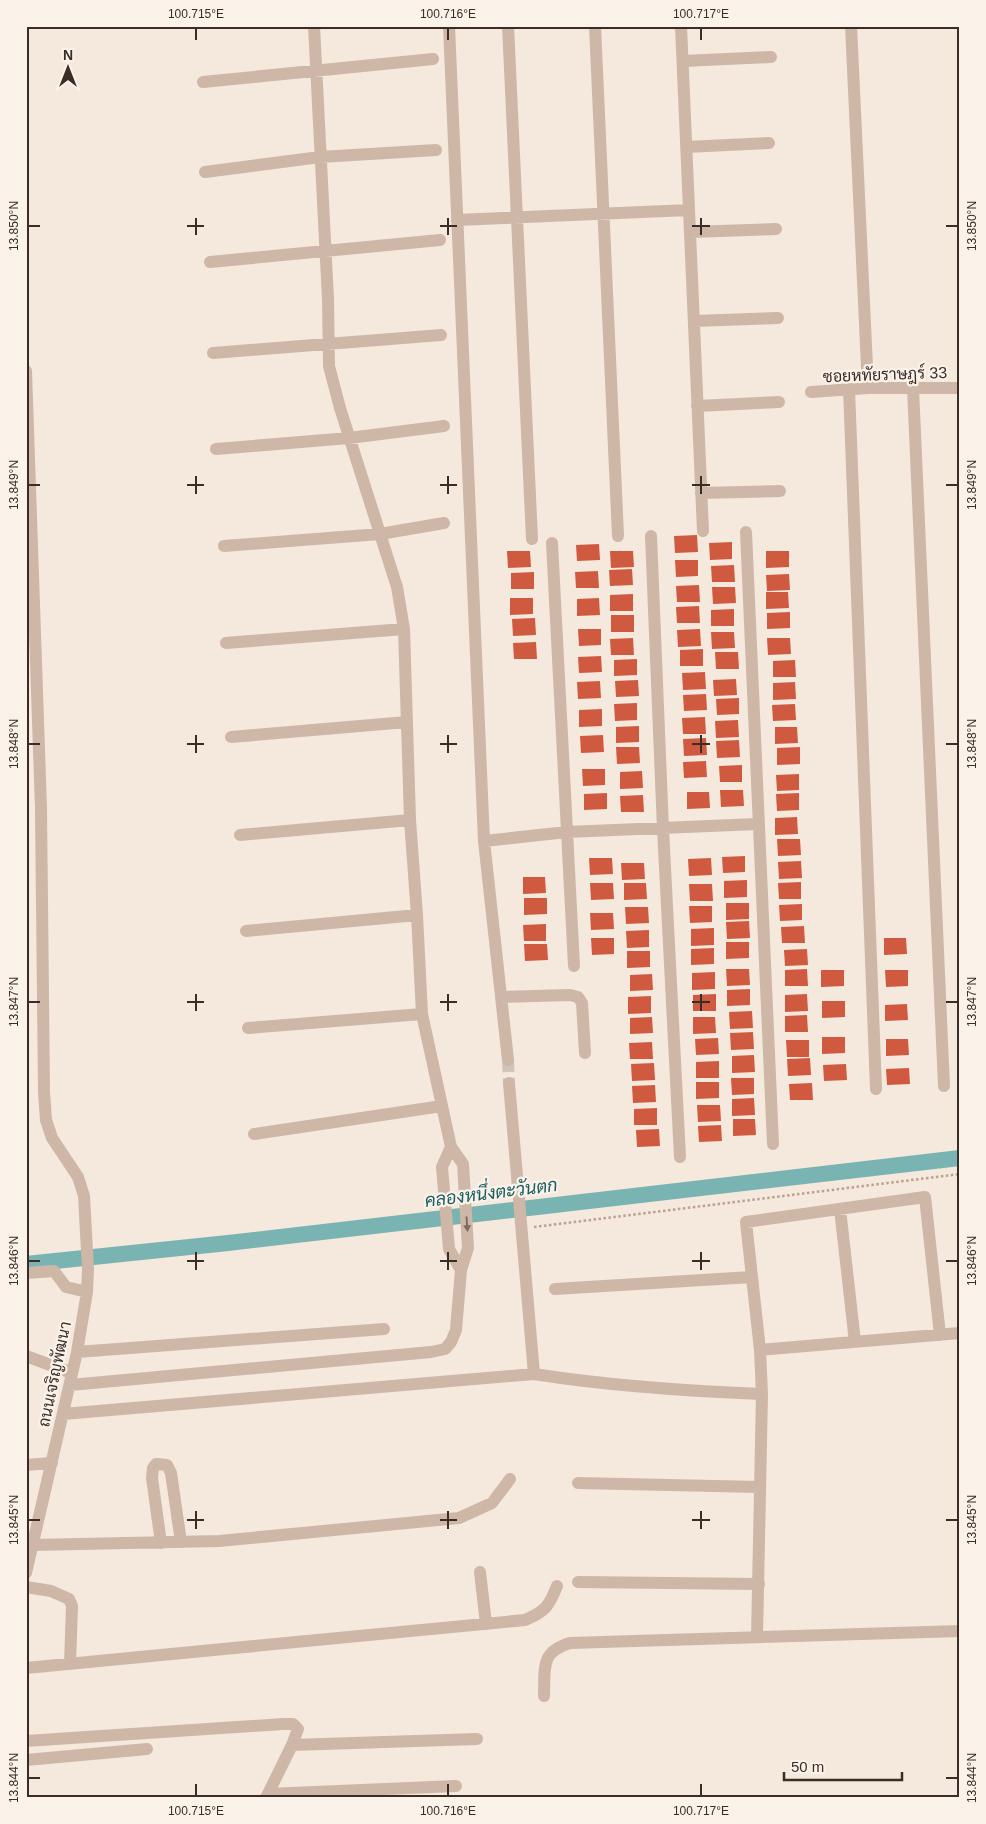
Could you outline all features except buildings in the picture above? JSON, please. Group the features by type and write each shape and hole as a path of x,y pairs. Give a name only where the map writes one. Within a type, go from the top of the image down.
{"street":[{"path":"26,1356 71,1379 445,1349 451,1342 456,1330 461,1270 468,1248 463,1164 451,1147 422,1014 410,820 404,629 397,587 349,438 329,366 314,26"},
{"path":"449,26 484,841 508,1060"},
{"path":"508,26 532,539"},
{"path":"595,26 618,536"},
{"path":"681,26 703,531"},
{"path":"851,26 868,388"},
{"path":"682,61 771,57"},
{"path":"203,82 433,59"},
{"path":"686,147 769,143"},
{"path":"205,172 320,157 436,150"},
{"path":"457,220 689,210"},
{"path":"690,232 776,229"},
{"path":"210,262 440,240"},
{"path":"694,321 778,318"},
{"path":"213,353 441,335"},
{"name":"ถนนเจริญพัฒนา","path":"26,371 34,556 42,846 45,1111 52,1138 78,1177 84,1196 88,1269 87,1292 77,1352 26,1573"},
{"name":"ซอยหทัยราษฎร์ 33","path":"811,392 868,388 960,388"},
{"path":"913,388 944,1086"},
{"path":"849,389 876,1089"},
{"path":"697,406 779,402"},
{"path":"216,449 349,438 444,426"},
{"path":"701,493 780,490"},
{"path":"224,546 380,534 444,523"},
{"path":"746,532 757,824 773,1144"},
{"path":"651,536 663,829 680,1157"},
{"path":"552,543 574,966"},
{"path":"226,643 404,629"},
{"path":"231,737 406,722"},
{"path":"240,835 410,820"},
{"path":"484,841 567,832 757,824"},
{"path":"246,931 417,915"},
{"path":"501,997 570,995 578,997 582,1004 585,1053"},
{"path":"248,1028 422,1014"},
{"path":"509,1083 534,1374"},
{"path":"254,1134 442,1106"},
{"path":"451,1147 442,1167 450,1250 461,1270"},
{"path":"757,1637 762,1394 760,1350 746,1222 925,1197 940,1335"},
{"path":"840,1209 855,1342"},
{"path":"26,1273 54,1271 66,1287 87,1292"},
{"path":"555,1289 752,1277"},
{"path":"77,1352 384,1329"},
{"path":"760,1350 960,1333"},
{"path":"63,1414 534,1374 601,1384 670,1390 762,1394"},
{"path":"26,1465 52,1463"},
{"path":"161,1542 152,1478 153,1468 156,1464 161,1463 167,1465 171,1473 181,1542"},
{"path":"33,1545 219,1541 459,1518 492,1503 510,1479"},
{"path":"578,1483 759,1487"},
{"path":"480,1572 486,1624"},
{"path":"578,1582 759,1584"},
{"path":"26,1668 525,1620 549,1606 557,1586"},
{"path":"26,1587 51,1591 69,1599 72,1606 70,1664"},
{"path":"544,1696 546,1660 550,1652 570,1643 960,1631"},
{"path":"26,1741 293,1724 298,1729 267,1796 456,1786"},
{"path":"292,1745 477,1739"},
{"path":"26,1760 147,1749"}],"path":[{"path":"522,1228 960,1174"}],"waterway":[{"name":"คลองหนึ่งตะวันตก","path":"26,1264 228,1243 960,1158"}],"tunnel":[{"path":"508,1060 509,1083"}]}
